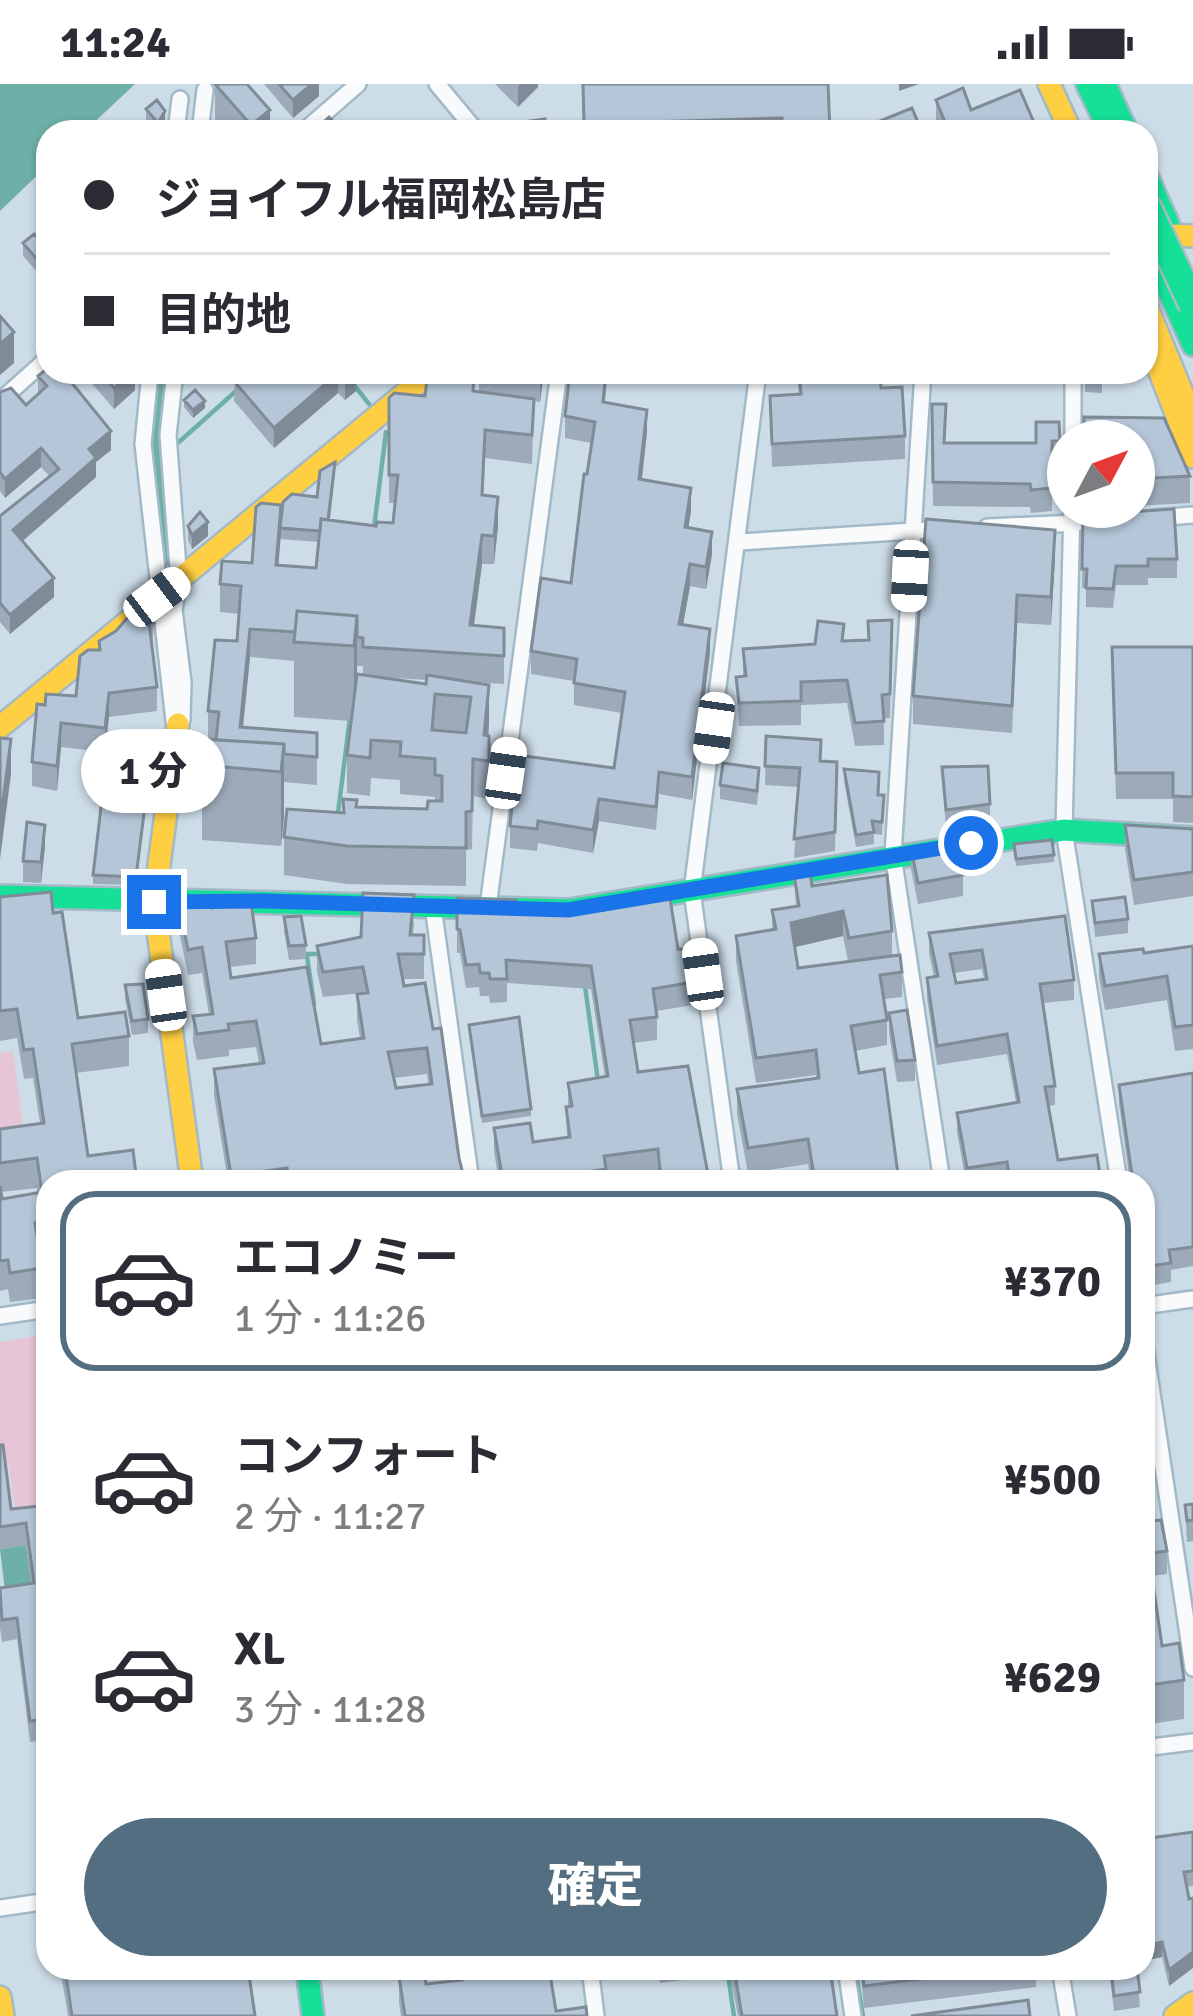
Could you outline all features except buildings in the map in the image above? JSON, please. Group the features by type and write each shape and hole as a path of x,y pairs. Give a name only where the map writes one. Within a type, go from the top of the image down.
{"main road":[{"path":"1043,84 1061,120"},
{"path":"1074,84 1090,120"},
{"path":"1087,84 1104,120"},
{"path":"1106,84 1122,120"},
{"path":"1158,231 1193,305"},
{"path":"1165,237 1193,281"},
{"path":"1165,237 1193,345"},
{"path":"1158,318 1193,394"},
{"path":"1158,333 1193,419"},
{"path":"1158,369 1193,458"},
{"path":"0,728 416,384"},
{"path":"178,724 154,902 190,1170"},
{"path":"0,896 568,910 1064,830 1193,838"},
{"path":"309,1980 314,2016"},
{"path":"0,1996 3,2016"},
{"path":"1175,2016 1193,2003"}],"street":[{"path":"317,120 358,84"},
{"path":"437,84 467,120"},
{"path":"201,120 205,90"},
{"path":"177,120 180,99"},
{"path":"0,401 36,369"},
{"path":"149,384 143,444 168,589 174,610 184,682 178,724 174,721 168,589 168,435 174,384"},
{"path":"488,907 557,384"},
{"path":"730,1170 692,891 757,384"},
{"path":"922,384 893,855 940,1170"},
{"path":"1073,384 1073,420"},
{"path":"1155,518 1193,515"},
{"path":"739,542 1047,517"},
{"path":"1072,528 1064,830 1118,1170"},
{"path":"433,906 468,1170"},
{"path":"1155,1304 1193,1299"},
{"path":"0,1316 36,1311"},
{"path":"1155,1414 1193,1669"},
{"path":"1155,1747 1193,1742"},
{"path":"0,1908 36,1903"},
{"path":"592,1980 596,2016"},
{"path":"848,1980 853,2016"},
{"path":"1062,1980 1068,2016"}],"shaded area":[{"path":"0,84 135,84 97,120 36,120 36,176 0,211"},
{"path":"157,384 166,384 159,444 171,565 161,566 150,444"},
{"path":"13,1051 26,1149 0,1152 0,1053"},
{"path":"36,1336 36,1516 17,1519 8,1463 0,1464 0,1342"},
{"path":"26,1545 34,1604 7,1608 0,1549"}],"waterway":[{"path":"354,385 369,404"},
{"path":"179,442 235,392"},
{"path":"374,528 386,432"},
{"path":"338,813 350,717"},
{"path":"306,954 321,954"},
{"path":"307,956 314,1004"},
{"path":"585,986 598,1081"},
{"path":"455,1980 456,1987"},
{"path":"729,1980 734,2016"},
{"path":"857,1980 863,2016"}],"traffic: fast":[{"path":"1087,84 1104,120"},
{"path":"1105,84 1122,120"},
{"path":"1158,201 1168,223"},
{"path":"1158,231 1193,305"},
{"path":"1158,268 1193,345"},
{"path":"0,896 569,910 1064,830 1193,838"},
{"path":"308,1980 313,2016"}],"traffic: slow":[{"path":"1049,84 1066,120"},
{"path":"1158,234 1193,236"},
{"path":"1158,334 1193,419"},
{"path":"1158,367 1193,457"},
{"path":"0,727 416,384"},
{"path":"178,724 154,902 190,1170"},
{"path":"0,1997 3,2016"},
{"path":"1175,2016 1193,2003"}],"route":[{"path":"154,902 568,910 971,843"}]}
